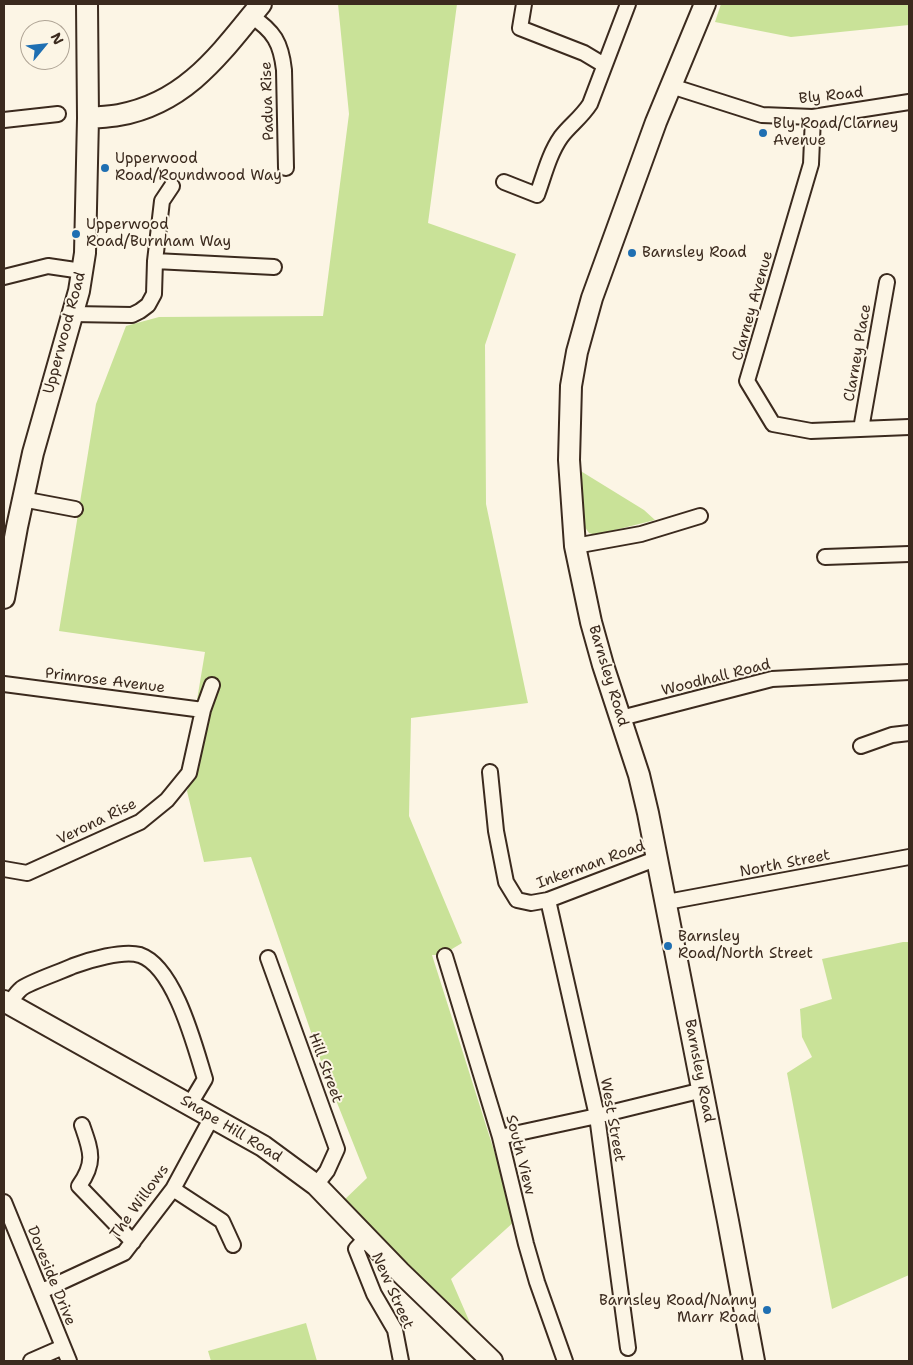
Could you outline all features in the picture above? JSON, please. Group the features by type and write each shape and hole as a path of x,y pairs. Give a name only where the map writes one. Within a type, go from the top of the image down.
{"street":[{"name":"Upperwood Road","path":"4,593 35,444 79,291 85,253 88,118 87,4"},
{"path":"524,4 520,28 584,53 604,65"},
{"path":"504,182 537,195 555,147 562,135 582,116 590,104 628,4"},
{"name":"Barnsley Road","path":"698,6 671,86 592,298 572,371 569,460 576,546 591,622 639,776 658,858 754,1361"},
{"path":"88,118 135,111 176,93 192,82 209,66 256,10"},
{"name":"Padua Rise","path":"256,10 272,32 282,55 286,168"},
{"name":"Bly Road","path":"671,86 762,115 813,117 909,102"},
{"path":"4,120 58,114"},
{"name":"Clarney Avenue","path":"813,117 812,164 747,382 773,424 811,431 909,427"},
{"path":"72,314 132,315 148,305 154,294 154,261 162,201 172,186"},
{"path":"154,261 274,267"},
{"path":"4,277 48,266 82,271"},
{"name":"Clarney Place","path":"861,429 887,282"},
{"path":"22,500 75,509"},
{"path":"576,546 641,534 700,516"},
{"path":"825,557 909,554"},
{"name":"Woodhall Road","path":"621,718 772,679 909,672"},
{"name":"Primrose Avenue","path":"4,684 203,710"},
{"name":"Verona Rise","path":"4,869 27,873 140,822 167,800 189,773 203,710 212,685"},
{"path":"862,746 892,735 909,733"},
{"name":"Inkerman Road","path":"490,772 496,831 506,882 517,900 531,903 548,900 658,858"},
{"name":"North Street","path":"667,902 909,857"},
{"name":"West Street","path":"548,900 597,1116 628,1348"},
{"path":"7,1002 22,987 84,962 131,953 142,956 160,969 171,986 192,1036 206,1079 190,1104"},
{"name":"South View","path":"445,956 500,1137 537,1282 565,1361"},
{"name":"Hill Street","path":"268,958 337,1149 327,1172 316,1185"},
{"name":"Snape Hill Road","path":"7,1002 263,1146 316,1185 406,1279 492,1361"},
{"path":"500,1137 703,1090"},
{"name":"The Willows","path":"42,1291 124,1254 172,1189 212,1117"},
{"path":"82,1125 90,1150 91,1161 89,1171 79,1186 133,1242"},
{"path":"172,1189 222,1221 233,1245"},
{"name":"Doveside Drive","path":"4,1202 9,1229 42,1291 69,1361"},
{"name":"New Street","path":"366,1237 356,1249 374,1294 395,1330 401,1361"},
{"path":"30,1361 63,1347"}],"green space":[{"path":"338,4 457,4 428,223 516,254 485,345 486,504 528,703 411,718 409,816 462,943 442,955 432,955 516,1220 451,1279 474,1332 341,1203 367,1178 324,1070 251,857 204,862 187,791 196,770 206,702 197,700 205,652 59,631 96,404 126,326 159,317 323,316 349,114"},
{"path":"721,4 909,4 909,25 791,37 715,22"},
{"path":"579,470 644,510 655,520 595,535 589,533 584,526"},
{"path":"909,942 909,1275 832,1309 787,1073 812,1057 802,1037 800,1009 832,999 822,959"},
{"path":"306,1323 317,1361 211,1361 208,1351"}],"place":[{"name":"Bly Road/Clarney Avenue","path":"763,133"},
{"name":"Upperwood Road/Roundwood Way","path":"105,168"},
{"name":"Upperwood Road/Burnham Way","path":"76,234"},
{"name":"Barnsley Road","path":"632,253"},
{"name":"Barnsley Road/North Street","path":"668,946"},
{"name":"Barnsley Road/Nanny Marr Road","path":"767,1310"}]}
